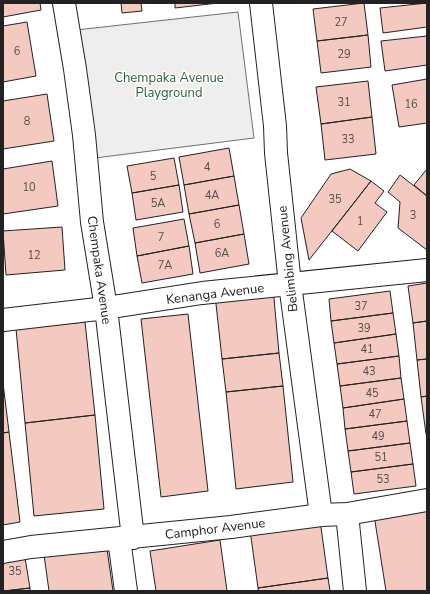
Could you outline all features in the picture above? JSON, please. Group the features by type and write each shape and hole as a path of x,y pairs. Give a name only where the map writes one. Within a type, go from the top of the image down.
{"street":[{"name":"Chempaka Avenue","path":"64,3 84,135 92,222 106,308 126,538 126,591"},
{"name":"Belimbing Avenue","path":"262,3 290,284 321,515"},
{"name":"Kenanga Avenue","path":"3,320 106,308 202,293 427,270"},
{"name":"Camphor Avenue","path":"3,552 231,527 321,515 347,514 427,500"},
{"path":"347,514 355,591"}],"green space":[{"name":"Chempaka Avenue Playground","path":"238,12 254,138 95,158 76,30"}],"building":[{"path":"3,3 40,3 41,10 3,17"},
{"path":"121,3 141,3 142,11 122,13"},
{"path":"175,3 218,3 175,8"},
{"path":"364,3 368,35 317,41 313,9"},
{"path":"427,3 427,27 383,33 380,8"},
{"path":"27,22 36,76 3,82 3,26"},
{"path":"368,35 371,67 321,73 317,41"},
{"path":"427,36 427,65 385,71 381,41"},
{"path":"427,79 427,123 399,127 392,85"},
{"path":"368,81 372,117 321,124 316,87"},
{"path":"47,94 54,141 3,149 3,101"},
{"path":"372,117 376,154 325,160 321,124"},
{"path":"229,148 234,176 184,185 179,157"},
{"path":"174,158 179,185 132,193 127,166"},
{"path":"52,161 58,206 3,214 3,169"},
{"path":"350,169 371,181 309,260 301,218 331,174"},
{"path":"427,169 427,196 414,185"},
{"path":"400,175 427,196 427,250 398,228 400,202 388,192"},
{"path":"234,176 239,205 189,214 184,185"},
{"path":"371,181 384,191 375,203 387,212 358,251 332,231"},
{"path":"179,185 183,212 136,220 132,193"},
{"path":"239,205 244,234 195,243 189,214"},
{"path":"184,219 189,246 137,256 133,228"},
{"path":"62,227 65,270 6,275 3,231"},
{"path":"244,234 249,264 200,273 195,243"},
{"path":"189,246 193,274 142,283 137,256"},
{"path":"427,283 427,321 413,323 408,286"},
{"path":"273,288 279,353 222,359 215,295"},
{"path":"390,291 393,313 331,321 329,299"},
{"path":"393,313 396,334 334,343 331,321"},
{"path":"188,314 208,491 161,497 141,319"},
{"path":"427,321 427,359 417,360 413,323"},
{"path":"85,322 95,415 25,423 16,329"},
{"path":"396,334 399,356 337,364 334,343"},
{"path":"279,353 283,386 226,392 222,359"},
{"path":"399,356 401,378 340,386 337,364"},
{"path":"427,359 427,396 421,397 417,360"},
{"path":"401,378 404,399 343,408 340,386"},
{"path":"3,383 9,432 3,433"},
{"path":"283,386 293,482 236,489 226,392"},
{"path":"427,396 427,434 426,434 421,397"},
{"path":"404,399 407,421 345,429 343,408"},
{"path":"95,415 104,509 34,516 25,423"},
{"path":"407,421 410,443 348,451 345,429"},
{"path":"9,432 20,522 3,525 3,433"},
{"path":"410,443 413,464 351,472 348,451"},
{"path":"413,464 416,486 354,494 351,472"},
{"path":"427,507 427,591 386,591 374,515"},
{"path":"320,520 328,578 258,588 250,530"},
{"path":"220,540 227,591 156,591 150,551"},
{"path":"107,549 113,591 49,591 44,555"},
{"path":"24,552 30,588 3,591 3,554"},
{"path":"328,578 330,591 258,591 258,588"},
{"path":"30,588 30,591 5,591"}]}
